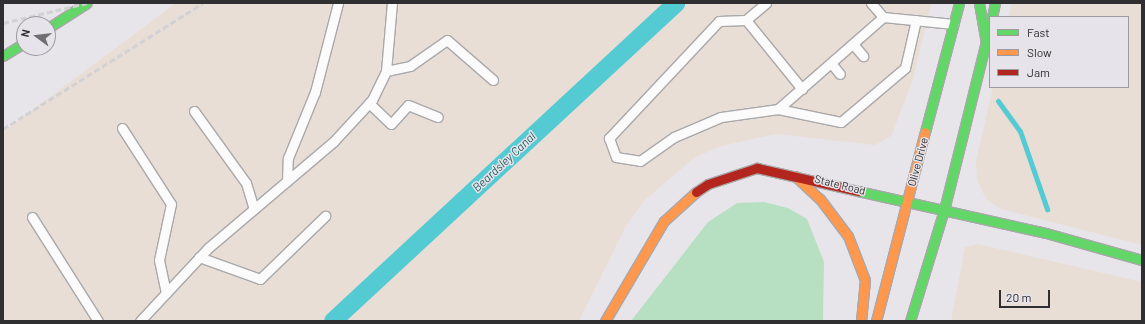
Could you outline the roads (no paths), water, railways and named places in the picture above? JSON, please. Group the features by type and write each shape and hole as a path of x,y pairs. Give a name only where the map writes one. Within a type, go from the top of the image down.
{"street":[{"path":"56,23 87,3"},
{"name":"Olive Drive","path":"876,321 959,3"},
{"path":"979,3 986,41"},
{"path":"992,16 995,3"},
{"path":"910,321 944,210 989,29"},
{"path":"3,56 16,48"},
{"name":"State Road","path":"605,321 664,221 686,199 708,184 733,174 757,168 792,174 944,210 1142,260"},
{"path":"792,174 820,198 848,236 865,280 861,321"}],"lane":[{"path":"287,181 288,158 315,92 338,3"},
{"path":"140,321 199,258 334,141 369,103 386,71 392,3"},
{"path":"766,3 746,20 719,21 609,138 616,157 640,161 674,137 721,117 778,109 841,122 860,101 882,83 905,68 916,20"},
{"path":"872,3 883,17 954,24"},
{"path":"778,109 883,17"},
{"path":"746,20 802,89"},
{"path":"386,71 410,66 447,40 493,80"},
{"path":"853,44 862,56"},
{"path":"831,63 840,74"},
{"path":"369,103 391,124 408,105 438,116"},
{"path":"194,111 246,183 254,209"},
{"path":"122,128 171,204 159,260 166,293"},
{"path":"199,258 260,279 326,216"},
{"path":"32,218 98,321"}],"waterway":[{"name":"Beardsley Canal","path":"333,321 676,3"},
{"path":"998,101 1020,131 1047,209"}],"railway":[{"path":"3,23 87,3"},
{"path":"3,129 203,3"}]}
